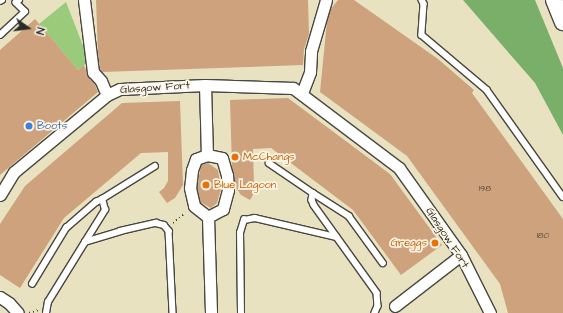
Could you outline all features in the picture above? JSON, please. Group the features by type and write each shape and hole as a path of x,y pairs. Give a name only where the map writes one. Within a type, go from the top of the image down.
{"main road":[{"path":"554,0 563,22"}],"street":[{"path":"84,0 93,72 101,81 107,95"},
{"path":"302,93 310,72 311,51 326,0"},
{"path":"205,85 207,155"},
{"name":"Glasgow Fort","path":"0,195 14,172 107,95 120,89 205,85 293,88 302,93 399,168 461,255 490,313"},
{"path":"207,155 222,158 227,175 228,190 223,209 208,217 194,206 190,188 192,170 196,159 207,155"},
{"path":"208,217 211,313"},
{"path":"395,306 461,255"},
{"path":"0,297 9,303 18,313"}],"lane":[{"path":"0,35 26,12 18,2 10,0"},
{"path":"422,0 424,4 422,35 486,90 563,198"},
{"path":"268,163 350,216 383,263"},
{"path":"32,284 66,228 96,202 155,166"},
{"path":"313,193 312,200 314,205 377,293 378,306 375,313"},
{"path":"46,313 48,302 105,210 102,199"},
{"path":"241,313 240,233 242,222 244,220 255,218 336,237"},
{"path":"85,242 140,226 161,223 168,228 171,252 173,313"}],"path":[{"path":"168,228 194,206"}],"green space":[{"path":"463,0 535,0 563,68 563,135 535,83"},
{"path":"66,2 89,61 78,70 39,24"}],"building":[{"path":"96,0 308,0 309,34 304,49 303,65 102,72 100,69 98,54"},
{"path":"338,0 354,0 438,59 474,90 472,93 563,219 563,313 508,313 500,284 407,156 320,92 327,21 330,10"},
{"name":"Boots","path":"35,19 78,70 84,65 88,76 98,92 0,175 0,50"},
{"path":"288,98 390,174 442,245 401,275 353,210 271,148 253,149 254,187 257,188 250,200 241,195 235,186 232,168 230,100"},
{"path":"180,101 183,185 175,198 167,203 159,192 164,188 168,181 168,152 141,153 64,218 20,288 0,275 0,224 25,186 122,103"},
{"path":"208,163 218,170 221,189 217,203 211,208 200,202 197,188 201,165"}],"place":[{"name":"Boots","path":"29,126"},
{"name":"McChangs","path":"235,157"},
{"name":"Blue Lagoon","path":"206,185"},
{"name":"Greggs","path":"435,243"}]}
